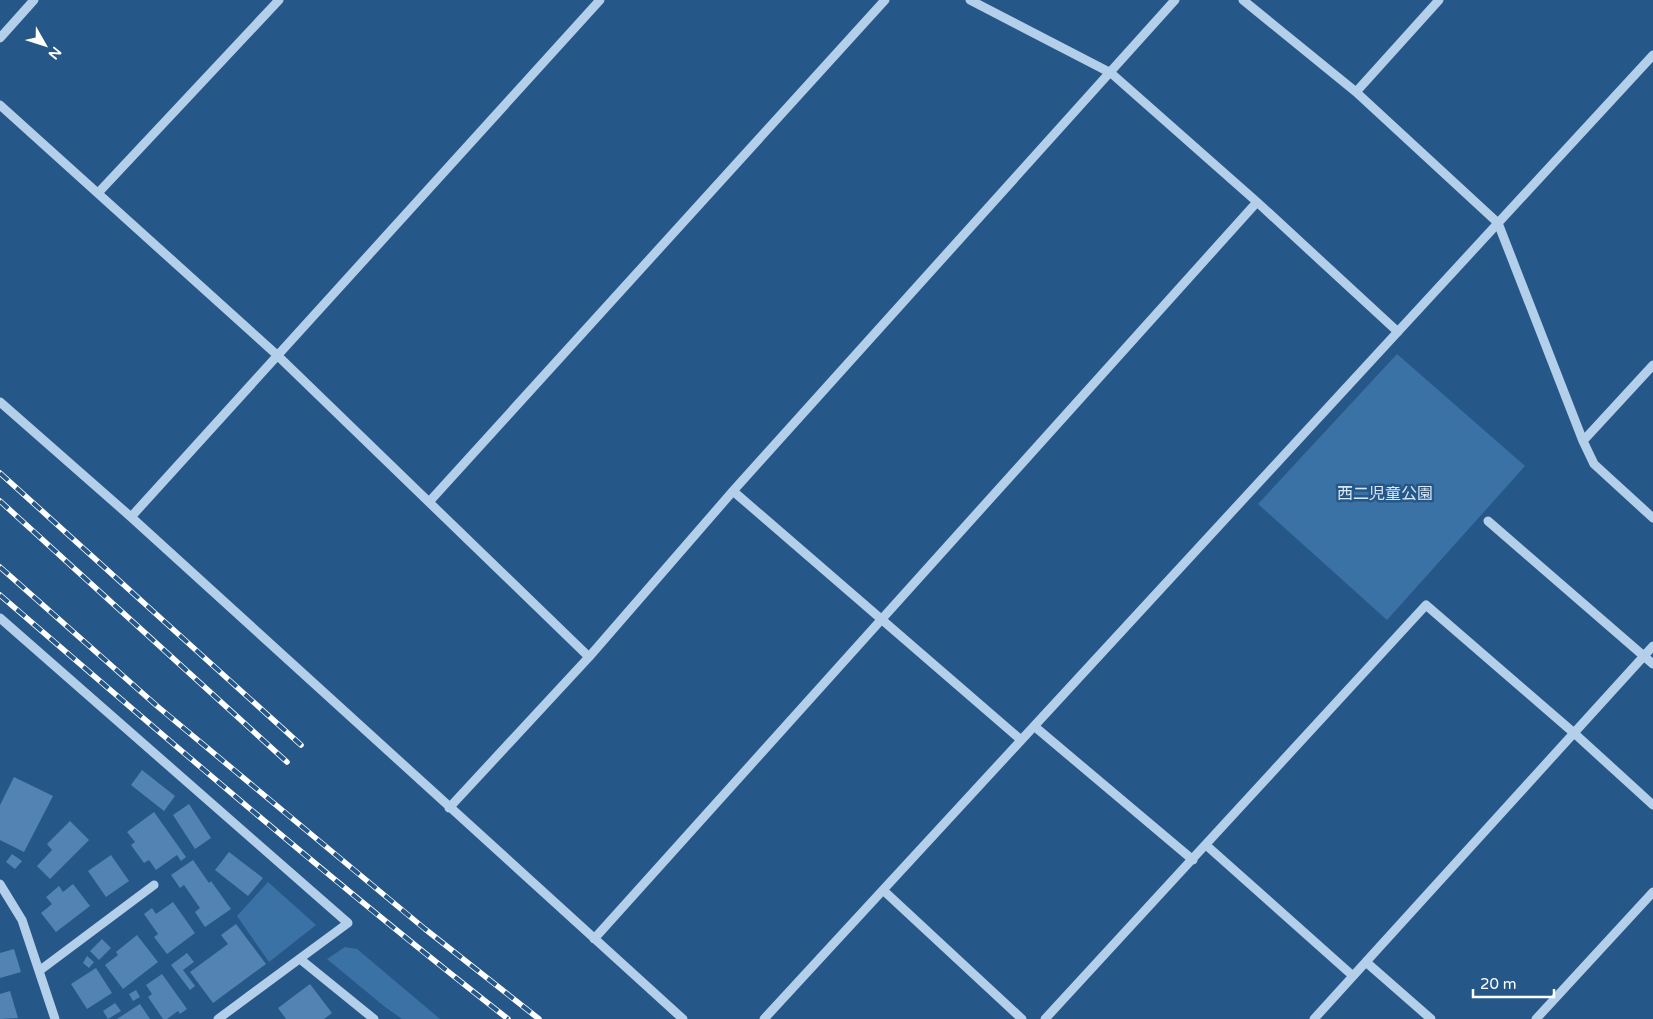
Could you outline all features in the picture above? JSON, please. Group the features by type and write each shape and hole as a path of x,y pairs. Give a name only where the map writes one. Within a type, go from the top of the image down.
{"street":[{"path":"0,38 34,0"},
{"path":"98,193 279,0"},
{"path":"131,517 600,0"},
{"path":"429,502 885,0"},
{"path":"970,0 1110,73 1257,202 1398,332"},
{"path":"449,808 589,657 733,491 1175,0"},
{"path":"1244,0 1356,92 1498,223 1583,441 1594,464 1653,518"},
{"path":"1356,92 1439,0"},
{"path":"764,1019 1653,55"},
{"path":"0,105 278,355 589,657"},
{"path":"594,939 1257,202"},
{"path":"1583,441 1653,364"},
{"path":"0,402 131,517 683,1019"},
{"path":"733,491 1021,740"},
{"path":"1488,521 1653,664"},
{"path":"1045,1019 1426,605 1574,733 1653,805"},
{"path":"0,618 348,923 218,1019"},
{"path":"1314,1019 1653,646"},
{"path":"1034,726 1193,860"},
{"path":"1206,845 1353,976"},
{"path":"0,884 22,920 55,1019"},
{"path":"39,971 154,885"},
{"path":"883,890 1022,1019"},
{"path":"1536,1019 1653,892"},
{"path":"300,959 374,1019"},
{"path":"1366,962 1431,1019"}],"green space":[{"name":"西二児童公園","path":"1397,354 1525,466 1387,620 1258,504"},
{"path":"268,882 316,925 269,962 237,916"},
{"path":"345,947 357,949 440,1019 402,1019 385,1007 327,959"}],"building":[{"path":"142,770 175,796 164,811 131,785"},
{"path":"14,777 53,796 24,852 0,840 0,805"},
{"path":"189,804 211,838 195,849 173,815"},
{"path":"154,812 186,857 181,861 177,855 156,870 149,860 144,863 131,845 135,842 127,832"},
{"path":"70,821 89,840 50,879 37,866 52,850 47,844"},
{"path":"229,852 263,878 248,896 215,870"},
{"path":"12,854 22,861 15,869 6,862"},
{"path":"111,855 129,881 106,897 88,871"},
{"path":"193,860 231,909 205,927 195,912 200,908 184,885 180,888 171,875"},
{"path":"73,884 90,906 56,932 41,913 52,904 46,897 59,886 63,892"},
{"path":"173,902 195,933 167,954 154,937 158,934 144,914 152,908 156,914"},
{"path":"236,924 266,964 213,1003 190,972 228,944 221,935"},
{"path":"137,935 158,962 123,989 105,965 118,955 116,952"},
{"path":"102,939 111,948 99,960 90,951"},
{"path":"14,949 21,972 0,978 0,953"},
{"path":"187,953 194,962 183,970 195,986 190,990 171,965"},
{"path":"87,956 94,962 89,968 83,963"},
{"path":"96,968 112,993 87,1009 71,984"},
{"path":"162,974 187,1009 180,1014 178,1011 167,1019 163,1019 148,997 152,994 146,985"},
{"path":"310,984 332,1013 324,1019 286,1019 278,1008"},
{"path":"136,990 140,997 133,1001 129,994"},
{"path":"10,991 18,1018 0,1019 0,994"},
{"path":"115,1003 121,1011 108,1019 103,1011"},
{"path":"140,1004 150,1019 117,1019"}],"railway":[{"path":"0,473 301,745"},
{"path":"0,501 287,762"},
{"path":"0,567 157,706 425,929 539,1019"},
{"path":"0,595 188,757 443,968 508,1019"}]}
